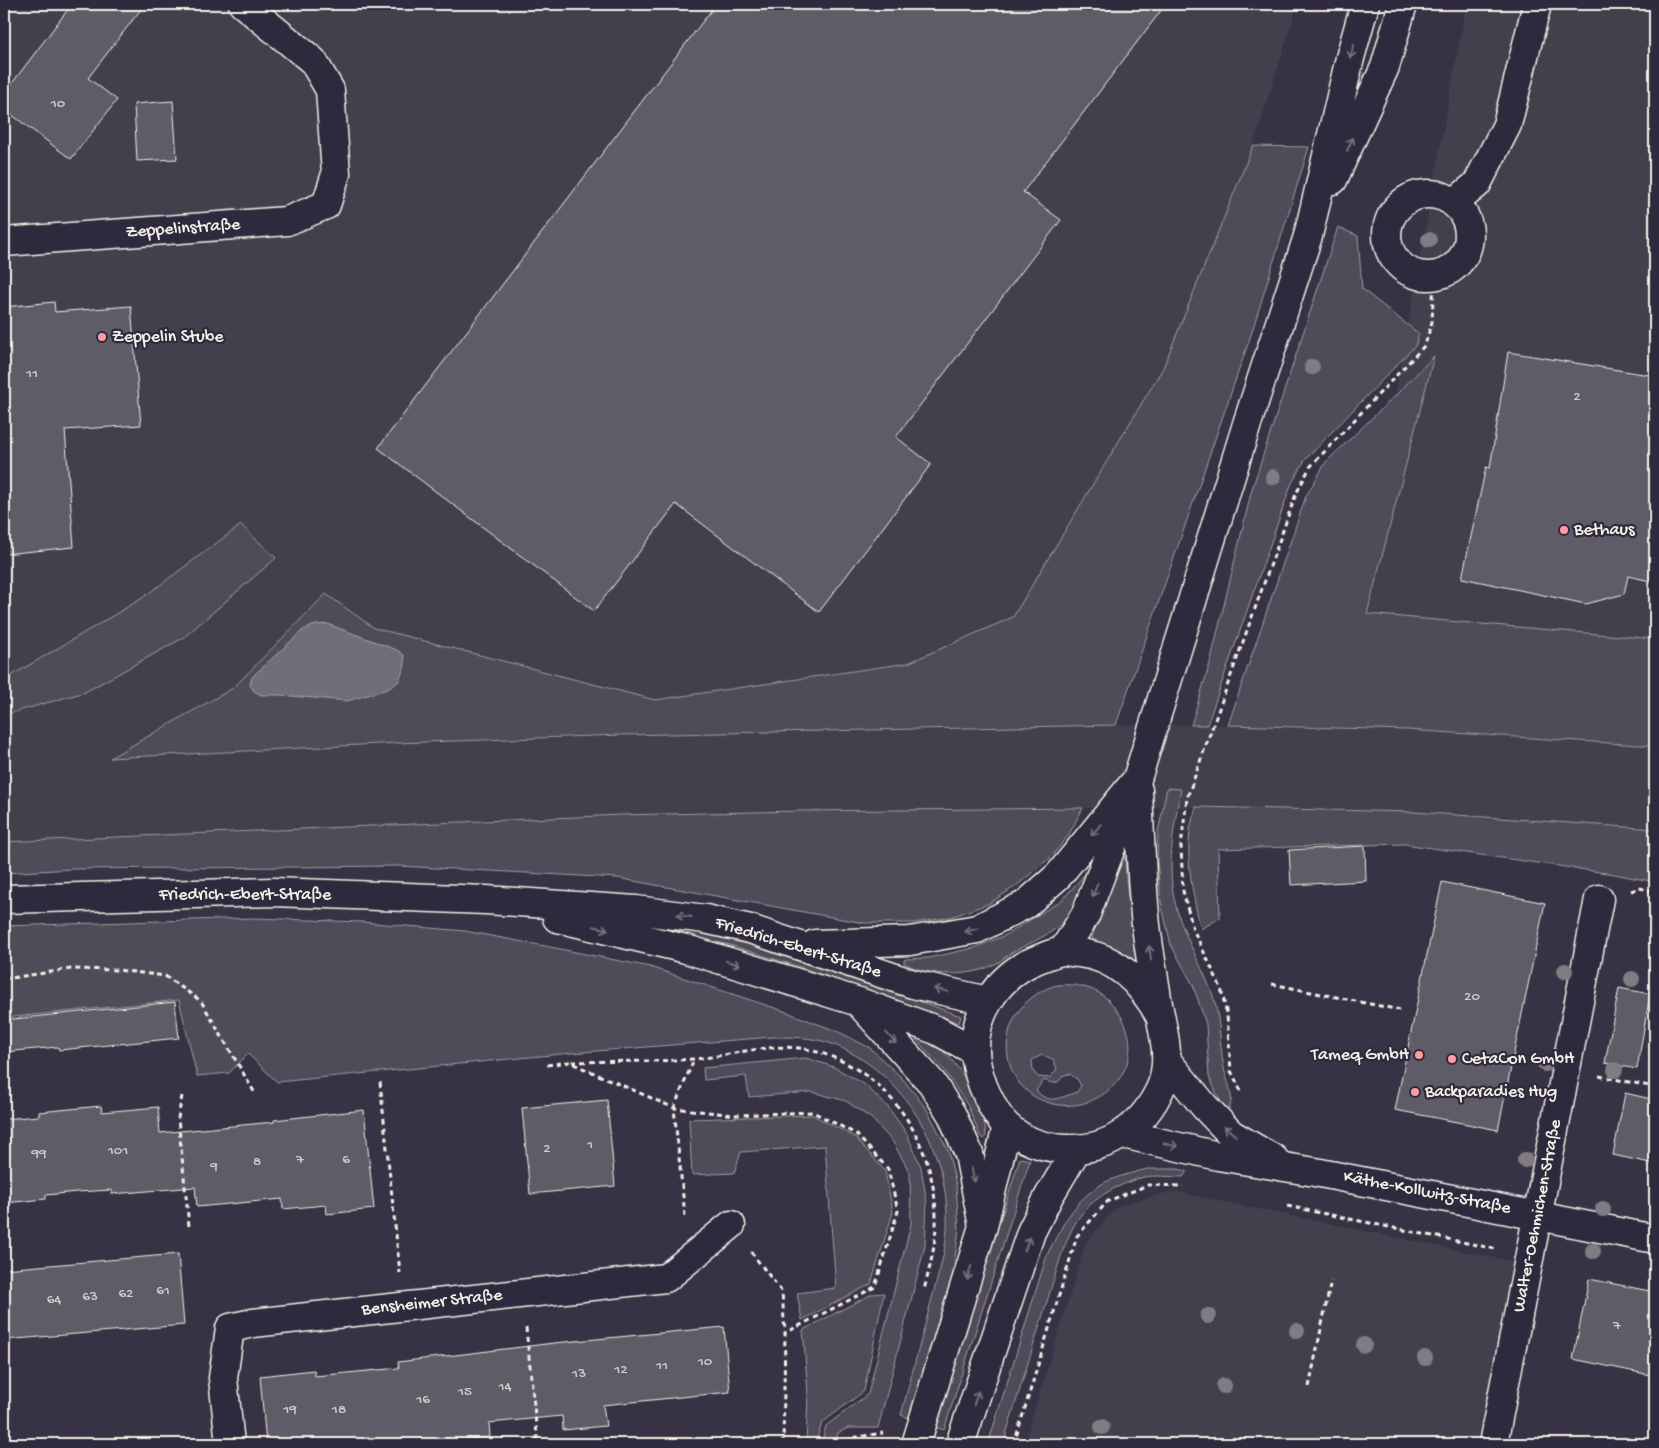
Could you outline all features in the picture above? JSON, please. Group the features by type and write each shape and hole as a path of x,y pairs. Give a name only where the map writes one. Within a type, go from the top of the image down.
{"street":[{"name":"Zeppelinstraße","path":"4,242 287,221 326,205 336,174 330,90 313,61 243,4"},
{"path":"1063,951 1086,914 1137,778 1247,424 1308,236 1350,58 1365,4"},
{"path":"1308,236 1384,67 1403,4"},
{"path":"1454,203 1476,184 1507,125 1537,4"},
{"path":"1429,194 1442,196 1454,203 1463,214 1468,226 1469,240 1466,253 1458,264 1434,277 1420,276 1407,271 1396,263 1389,251 1386,237 1393,211 1403,202 1416,196 1429,194"},
{"path":"799,945 910,941 977,929 1026,904 1058,876 1137,778"},
{"path":"1137,778 1146,925 1166,1038 1166,1061 1162,1084 1153,1104 1140,1120 1123,1134 1100,1144 1077,1149 1050,1148 1030,1140 1007,1126 987,1096 979,1073 975,1051 975,1040 980,1020 988,1001 999,985 1015,971 1038,959 1063,951 1090,954 1117,966 1136,981 1150,998 1161,1018"},
{"name":"Friedrich-Ebert-Straße","path":"4,899 273,892 486,900 636,910 705,919 750,929 913,984 988,1001"},
{"name":"Walter-Oehmichen-Straße","path":"1492,1444 1600,899"},
{"name":"Friedrich-Ebert-Straße","path":"486,900 686,949 859,1002 936,1030 975,1051"},
{"path":"859,1002 932,1083 952,1115 969,1154 983,1226"},
{"name":"Käthe-Kollwitz-Straße","path":"1166,1061 1205,1107 1232,1134 1286,1166"},
{"path":"916,1444 983,1226 1007,1126"},
{"name":"Käthe-Kollwitz-Straße","path":"1123,1134 1218,1156 1286,1166 1655,1239"},
{"path":"960,1444 1031,1232 1049,1196 1077,1149"},
{"name":"Bensheimer Straße","path":"223,1443 224,1378 230,1328 253,1323 403,1305 666,1278 730,1226"}],"path":[{"path":"1244,1098 1232,1071 1227,1015 1221,988 1193,929 1183,891 1181,846 1187,798 1296,494 1310,467 1426,345 1432,322 1434,277"},
{"path":"4,979 71,969 118,970 166,976 201,1001 256,1096"},
{"path":"1272,984 1400,1010"},
{"path":"546,1065 569,1062 694,1059 778,1047 810,1050 844,1062 874,1081 899,1106 918,1138 931,1175 936,1216 933,1257 923,1294"},
{"path":"689,1260 674,1108 694,1059"},
{"path":"569,1062 674,1108 734,1115 813,1112 856,1134 888,1169 898,1211 875,1287 785,1333"},
{"path":"1566,1069 1655,1088"},
{"path":"380,1082 403,1305"},
{"path":"182,1096 178,1118 190,1226"},
{"path":"1014,1444 1077,1236 1108,1201 1148,1185 1190,1186"},
{"path":"1283,1205 1483,1248 1531,1253"},
{"path":"730,1226 782,1292 785,1333 783,1444"},
{"path":"1309,1387 1331,1281"},
{"path":"523,1293 538,1444"},
{"path":"849,1444 851,1438 885,1433"},
{"path":"4,1435 4,1444"}],"shaded area":[{"path":"4,4 1298,4 1253,146 1163,368 1013,617 908,663 655,700 374,628 326,594 233,688 111,758 398,743 787,731 1116,725 1228,725 1408,730 1655,746 1655,829 1414,812 1196,807 621,815 4,842 4,715 85,692 241,525 141,599 4,680"},
{"path":"1466,4 1655,4 1655,654 1342,632 1395,396"},
{"path":"1253,146 1309,147 1250,338 1116,725 622,735 398,743 110,758 233,688 326,594 374,628 655,700 908,663 1013,617 1163,368"},
{"path":"1338,227 1358,236 1362,289 1419,334 1415,346 1305,460 1291,485 1207,725 1191,725 1210,663 1252,489"},
{"path":"1434,356 1367,614 1655,639 1655,746 1408,730 1228,725 1306,496 1326,462"},
{"path":"241,525 276,558 183,638 85,692 4,715 4,680 141,599"},
{"path":"328,624 397,650 404,655 405,665 399,681 388,689 347,701 261,695 254,691 250,685 252,677 303,630 315,625"},
{"path":"1167,788 1181,789 1171,857 1174,898 1181,923 1215,1002 1224,1068 1231,1095 1228,1111 1221,1103 1209,1077 1206,1024 1193,985 1171,945 1161,902 1157,861 1158,832"},
{"path":"1196,807 1414,812 1655,829 1655,882 1614,874 1404,844 1218,849 1220,918 1201,929 1193,892 1189,855 1190,830"},
{"path":"1083,808 1068,836 1051,857 1016,886 990,903 951,917 914,923 864,923 617,878 399,866 72,869 4,873 4,842 621,815"},
{"path":"1123,856 1125,858 1130,910 1142,961 1138,963 1111,946 1094,941 1092,937"},
{"path":"1085,874 1077,903 1071,913 1056,929 987,968 950,974 926,971 904,963 904,960 907,959 928,958 974,948 1006,935 1062,900"},
{"path":"254,918 362,922 465,931 650,967 784,1011 839,1032 870,1048 902,1078 926,1108 948,1150 956,1185 959,1229 953,1274 909,1418 901,1415 945,1246 947,1228 946,1199 940,1170 931,1142 917,1116 900,1093 880,1072 856,1056 829,1043 808,1038 773,1037 571,1053 277,1082 248,1054 229,1073 197,1076 179,1000 4,1018 4,926"},
{"path":"657,923 734,939 809,962 961,1016 959,1023 806,969 730,945 656,929 654,925"},
{"path":"1075,985 1095,991 1103,996 1119,1013 1128,1034 1129,1054 1123,1072 1112,1087 1096,1099 1077,1105 1056,1105 1035,1097 1017,1080 1011,1069 1007,1045 1012,1023 1017,1014 1032,997 1053,986","holes":["1042,1055 1053,1059 1057,1069 1050,1078 1038,1077 1033,1071 1032,1060","1070,1074 1078,1080 1081,1086 1077,1092 1060,1098 1050,1099 1045,1098 1036,1090 1044,1080 1051,1083 1058,1082 1064,1075"]},
{"path":"912,1035 925,1039 936,1046 956,1065 971,1089 983,1116 986,1136 983,1139 968,1106 944,1070"},
{"path":"806,1058 834,1067 864,1084 888,1107 907,1134 921,1167 927,1203 925,1246 878,1428 848,1428 838,1433 835,1444 821,1444 826,1426 868,1394 911,1224 910,1173 893,1142 872,1119 846,1101 812,1092 749,1097 746,1076 704,1080 703,1068"},
{"path":"813,1115 855,1137 885,1171 893,1212 871,1284 802,1320 797,1293 836,1288 825,1146 741,1152 734,1173 692,1175 689,1119"},
{"path":"1020,1158 1030,1160 944,1430 935,1427"},
{"path":"1147,1169 1187,1171 1183,1177 1149,1176 1129,1182 1104,1194 1094,1201 1080,1216 1061,1256 1003,1444 988,1444 1047,1255 1063,1226 1075,1207 1100,1185 1117,1177"},
{"path":"1172,1191 1515,1262 1484,1444 1024,1444 1086,1242 1118,1206"},
{"path":"884,1293 864,1391 822,1423 815,1444 806,1444 808,1394 803,1330 872,1294"}],"building":[{"path":"72,4 145,4 88,78 117,100 71,159 4,109 4,94"},
{"path":"716,4 1166,4 1023,192 1061,220 896,437 931,464 819,612 676,504 594,611 378,448"},
{"path":"173,101 177,159 137,161 134,104"},
{"path":"54,302 55,312 131,306 141,425 65,430 74,547 4,554 4,307"},
{"path":"1508,352 1655,376 1649,416 1655,417 1655,582 1628,576 1624,594 1586,604 1462,578 1486,467 1490,468"},
{"path":"1365,846 1366,881 1291,885 1289,850"},
{"path":"1442,882 1545,903 1498,1130 1395,1110"},
{"path":"1619,988 1650,994 1637,1069 1605,1063"},
{"path":"175,1002 179,1038 59,1050 58,1047 4,1052 4,1020"},
{"path":"1625,1093 1655,1100 1655,1164 1613,1155"},
{"path":"607,1100 615,1186 530,1194 522,1108"},
{"path":"101,1106 102,1112 158,1107 160,1133 274,1122 274,1120 364,1110 374,1209 327,1214 326,1205 283,1209 282,1199 197,1207 195,1187 112,1194 112,1190 77,1192 46,1195 46,1199 4,1203 4,1119 39,1116 39,1112"},
{"path":"178,1254 184,1325 4,1340 4,1269"},
{"path":"1589,1279 1655,1292 1655,1376 1573,1359"},
{"path":"724,1327 730,1392 603,1405 606,1426 563,1430 562,1416 489,1423 490,1437 449,1441 449,1438 391,1444 266,1444 260,1376 314,1370 315,1376 399,1368 398,1362 554,1343"}],"place":[{"name":"Zeppelin Stube","path":"102,337"},
{"name":"Bethaus","path":"1564,530"},
{"name":"Tameq GmbH","path":"1419,1055"},
{"name":"CetaCon GmbH","path":"1452,1059"},
{"name":"Backparadies Hug","path":"1415,1092"}]}
